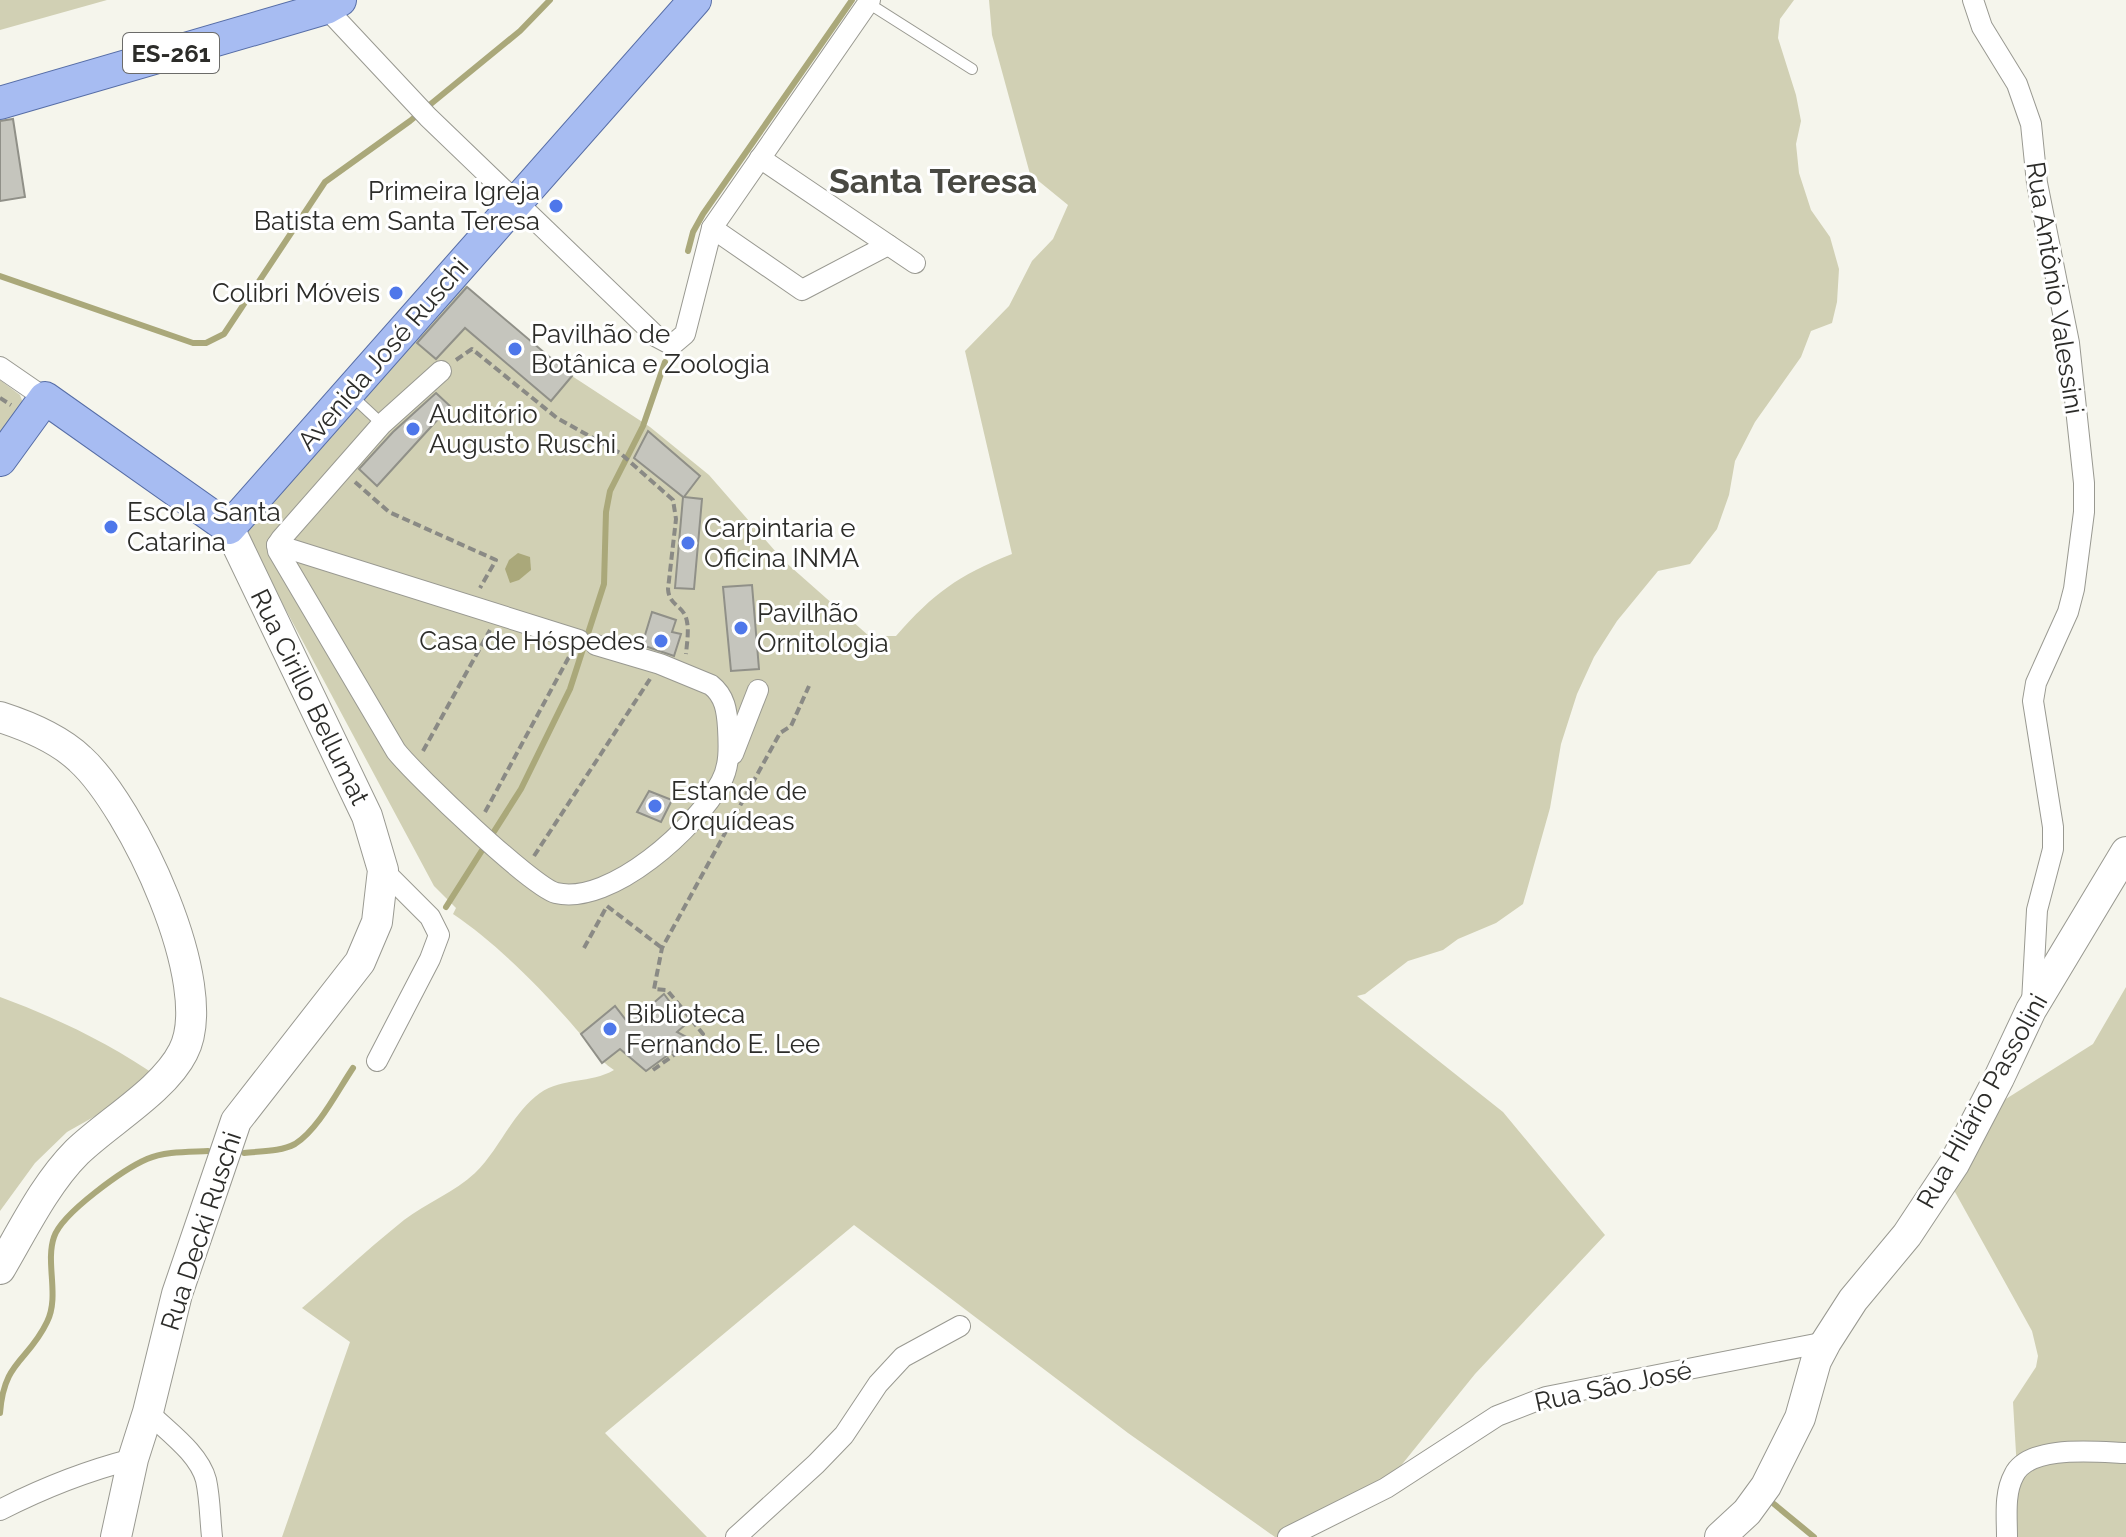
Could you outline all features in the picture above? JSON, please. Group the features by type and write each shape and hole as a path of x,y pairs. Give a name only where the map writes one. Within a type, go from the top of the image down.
{"main road":[{"name":"Avenida José Ruschi","path":"229,528 695,0"},
{"name":"ES-261","path":"0,103 333,4"},
{"path":"0,460 45,398 229,528"}],"street":[{"name":"Rua Antônio Valessini","path":"1973,0 1982,27 2017,84 2031,124 2037,183 2069,343 2084,483 2084,512 2074,589 2068,612 2036,683 2033,701 2032,711 2050,793 2053,849 2037,910 2031,1010"},
{"path":"333,4 428,117 662,342 672,345 685,334 712,228 869,1"},
{"path":"760,158 915,263"},
{"path":"712,228 802,290 888,245"},
{"path":"0,367 45,398"},
{"path":"441,371 382,424 277,545 360,691 396,751 412,771 542,887 555,893 589,892 609,886 635,872 707,803 721,783 758,690"},
{"name":"Rua Cirillo Bellumat","path":"229,528 367,816 383,870"},
{"path":"277,545 660,664 711,685 721,695 728,717 727,769"},
{"path":"0,717 63,745 83,761 125,816 144,851 178,940 191,994 191,1022 184,1052 172,1071 76,1153 44,1196 0,1269"},
{"name":"Rua Hilário Passolini","path":"1720,1537 1747,1512 1766,1486 1800,1418 1816,1361 1826,1342 1853,1300 1907,1235 1954,1164 2031,1010 2126,852"},
{"path":"377,1061 430,959 439,935 430,917 383,870"},
{"name":"Rua Decki Ruschi","path":"116,1537 133,1459 177,1294 236,1121 360,962 377,922 383,870"},
{"path":"736,1537 844,1435 878,1384 903,1357 960,1326"},
{"name":"Rua São José","path":"1288,1537 1386,1488 1497,1416 1546,1397 1826,1342"},
{"path":"148,1412 201,1469 206,1479 212,1537"},
{"path":"2007,1537 2008,1495 2012,1478 2020,1466 2055,1453 2126,1453"},
{"path":"1,1509 95,1469 133,1459"}],"lane":[{"path":"869,1 972,69"},
{"path":"349,394 382,424"}],"path":[{"path":"441,371 472,349 557,418 620,453 673,500 676,505 668,589 669,598 684,613 688,624 685,674"},
{"path":"341,470 389,512 496,560 469,607"},
{"path":"412,771 498,616"},
{"path":"486,838 584,642"},
{"path":"524,871 660,664"},
{"path":"653,1070 703,1034 667,990 654,989 662,948 780,733 791,726 809,686"},
{"path":"589,892 662,948"},
{"path":"584,948 607,906"}],"green space":[{"path":"0,0 107,0 0,30"},
{"path":"989,0 1794,0 1780,19 1778,38 1801,121 1796,144 1799,173 1811,210 1830,237 1839,269 1832,323 1811,331 1801,357 1755,422 1735,461 1729,495 1717,529 1690,564 1658,571 1617,621 1594,657 1577,694 1561,744 1550,808 1523,904 1496,923 1458,939 1443,950 1408,961 1365,994 1357,996 1503,1112 1605,1235 1475,1374 1395,1473 1291,1537 1275,1537 1128,1433 854,1225 605,1433 707,1537 282,1537 350,1342 302,1308 404,1220 475,1173 530,1101 540,1093 614,1070 518,967 453,914 456,908 434,886 242,528 460,281 572,376 650,427 709,475 783,560 869,636 896,636 922,608 948,587 1012,554 965,351 1009,306 1032,261 1053,239 1068,205 1030,174 992,35"},
{"path":"0,380 20,395 23,403 0,437"},
{"path":"2126,987 2126,1537 2015,1537 2017,1470 2013,1402 2036,1367 2038,1356 2032,1331 1945,1174 1982,1114 2093,1044"},
{"path":"0,997 83,1033 161,1079 67,1132 35,1163 0,1211"}],"shaded area":[{"path":"518,553 530,557 531,570 510,583 505,569 509,560"}],"building":[{"path":"13,119 25,197 0,201 0,121"},
{"name":"Pavilhão de Botânica e Zoologia","path":"467,287 572,376 551,401 465,328 436,359 417,343"},
{"name":"Auditório Augusto Ruschi","path":"436,393 450,406 377,486 359,469 393,432"},
{"name":"Carpintaria e Oficina INMA","path":"648,431 700,476 684,497 702,499 694,589 675,588 683,497 634,458"},
{"name":"Pavilhão Ornitologia","path":"752,585 759,669 731,671 723,587"},
{"name":"Casa de Hóspedes","path":"652,612 676,620 672,632 681,634 674,656 642,645"},
{"name":"Estande de Orquídeas","path":"649,791 672,800 661,822 637,812"},
{"path":"664,994 686,1024 677,1032 690,1039 646,1071 620,1049 602,1063 581,1034 615,1006 629,1024"}],"waterway":[{"path":"0,276 193,343 206,343 224,334 325,182 410,121 520,31 550,0"},
{"path":"688,251 693,232 703,214 852,0"},
{"path":"446,907 521,789 570,689 604,584 606,512 610,491 643,426 665,362"},
{"path":"244,1153 283,1148 303,1138 320,1120 353,1068"},
{"path":"0,1413 6,1382 40,1335 51,1312 52,1247 59,1227 81,1204 137,1164 178,1152 208,1151"},
{"path":"1774,1504 1814,1537"}],"place":[{"name":"Primeira Igreja Batista em Santa Teresa","path":"556,206"},
{"name":"Colibri Móveis","path":"396,293"},
{"name":"Pavilhão de Botânica e Zoologia","path":"515,349"},
{"name":"Auditório Augusto Ruschi","path":"413,429"},
{"name":"Escola Santa Catarina","path":"111,527"},
{"name":"Carpintaria e Oficina INMA","path":"688,543"},
{"name":"Pavilhão Ornitologia","path":"741,628"},
{"name":"Casa de Hóspedes","path":"661,641"},
{"name":"Estande de Orquídeas","path":"655,806"},
{"name":"Biblioteca Fernando E. Lee","path":"610,1029"}],"district":[{"name":"Santa Teresa","path":"933,181"}]}
